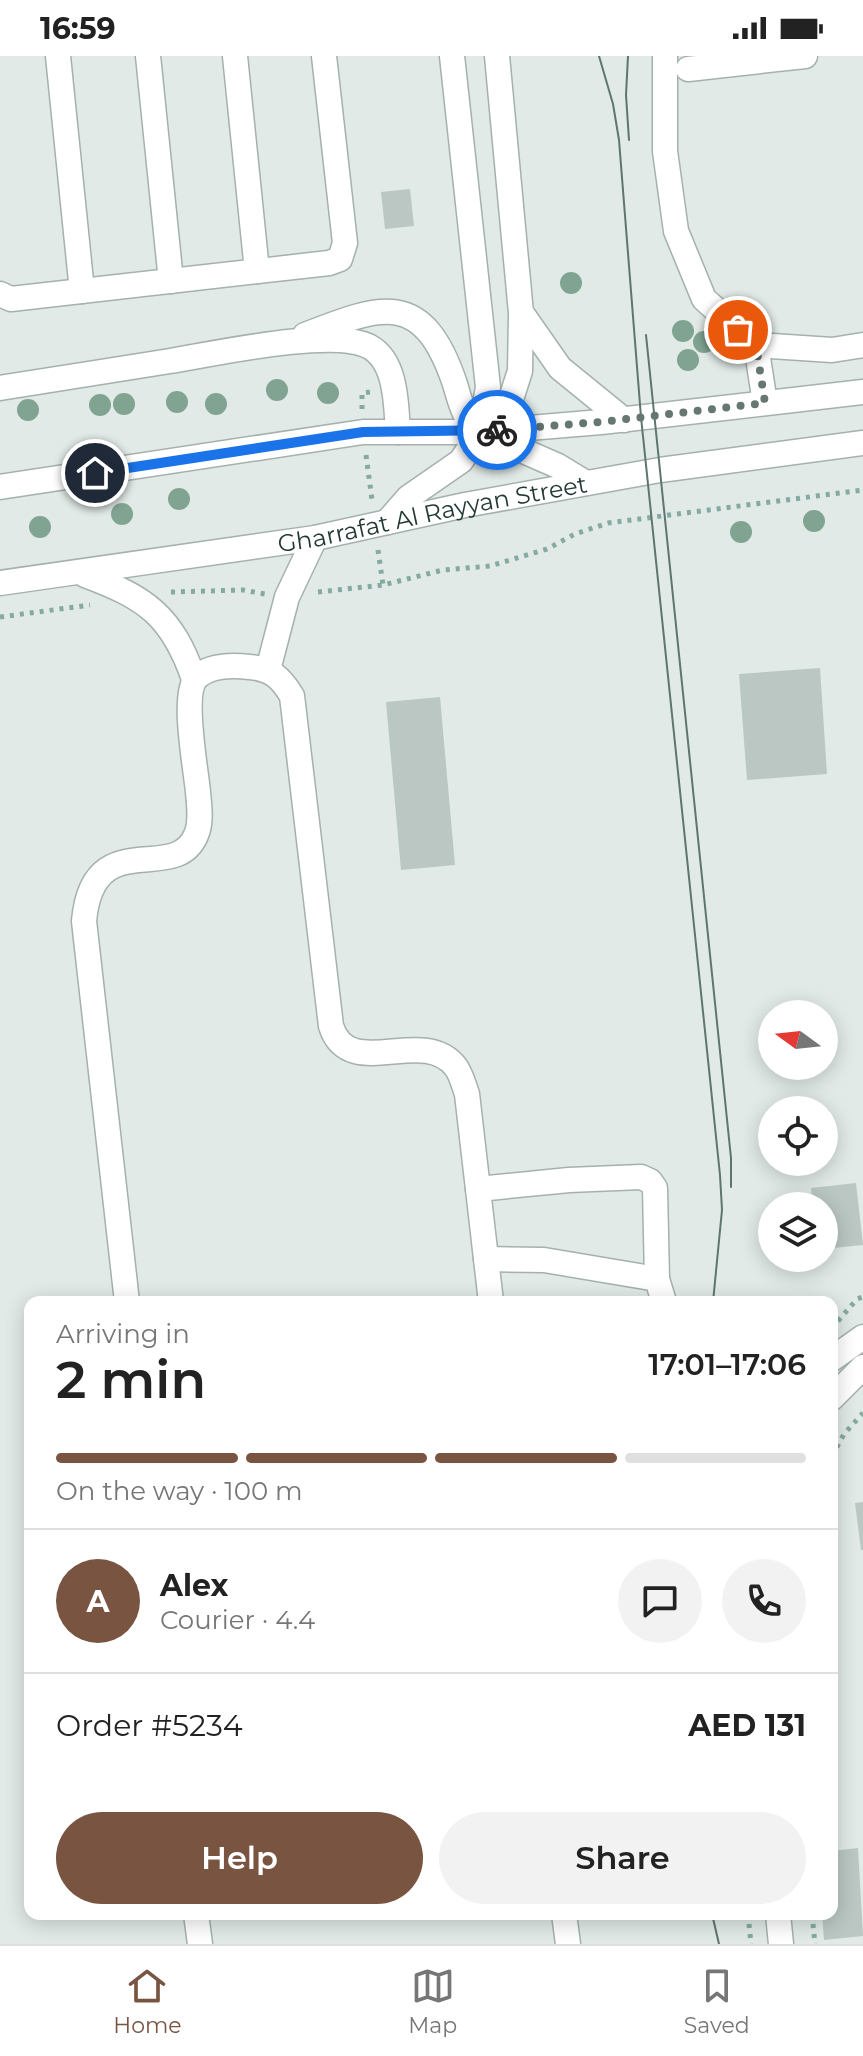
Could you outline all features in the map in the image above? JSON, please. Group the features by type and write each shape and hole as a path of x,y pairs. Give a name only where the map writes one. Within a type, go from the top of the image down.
{"street":[{"path":"58,56 82,291"},
{"path":"148,56 171,281"},
{"path":"235,56 257,271"},
{"path":"0,294 11,299 329,263 340,259 345,243 324,56"},
{"path":"452,56 488,387 480,432"},
{"path":"387,522 409,497 461,461 480,432 511,399 520,371 521,313 497,56"},
{"path":"665,56 665,151 676,231 704,299 756,345 832,350 863,345"},
{"path":"665,111 692,63 805,56"},
{"path":"288,342 379,310 400,313 420,322 437,343 454,383 461,411 480,432 558,466 586,483"},
{"path":"521,313 560,368 624,420"},
{"path":"0,388 288,342 337,340 371,347 385,363 395,397 398,432"},
{"path":"756,345 765,403"},
{"path":"0,370 34,382"},
{"path":"0,487 363,432 480,432 624,420 863,392"},
{"name":"Gharrafat Al Rayyan Street","path":"0,583 315,538 465,505 586,483 724,460 863,443"},
{"path":"268,670 287,597 315,538"},
{"path":"79,573 116,586 160,615 183,645 194,679 189,698 200,813 196,835 186,848 172,856 115,863 99,876 86,898 84,921 126,1296"},
{"path":"194,679 209,669 248,666 268,670 283,680 292,696 335,1039 347,1049 359,1053 438,1052 456,1066 467,1094 490,1296"},
{"path":"478,1189 569,1180 641,1177 650,1181 655,1188 661,1290 544,1260 486,1259"},
{"path":"838,1355 863,1337"},
{"path":"838,1392 863,1367"},
{"path":"197,1920 200,1944"},
{"path":"565,1920 568,1944"},
{"path":"779,1920 781,1944"}],"path":[{"path":"0,617 137,599 158,593 243,590 287,597 383,585 443,570 490,566 547,549 575,534 608,523 863,490"},
{"path":"838,1320 857,1299 863,1297"},
{"path":"838,1445 863,1413"},
{"path":"749,1920 751,1944"},
{"path":"813,1920 815,1944"}],"building":[{"path":"410,189 414,226 385,229 381,192"},
{"path":"820,668 827,774 747,780 739,674"},
{"path":"440,697 455,865 401,870 386,702"},
{"path":"856,1183 863,1245 838,1248 838,1192 811,1192 811,1188"},
{"path":"863,1502 863,1550 861,1550 855,1503"},
{"path":"858,1848 863,1936 824,1940 822,1920 838,1920 838,1850"}],"tram line":[{"path":"599,56 613,104 619,140 641,417 720,1175 722,1210 714,1296"},
{"path":"628,56 626,95 629,140"},
{"path":"646,335 731,1158 731,1187"},
{"path":"713,1920 719,1944"}],"way so far":[{"path":"497,430 601,422 765,403 756,345 738,330"}],"route":[{"path":"95,473 363,432 497,430"}]}
